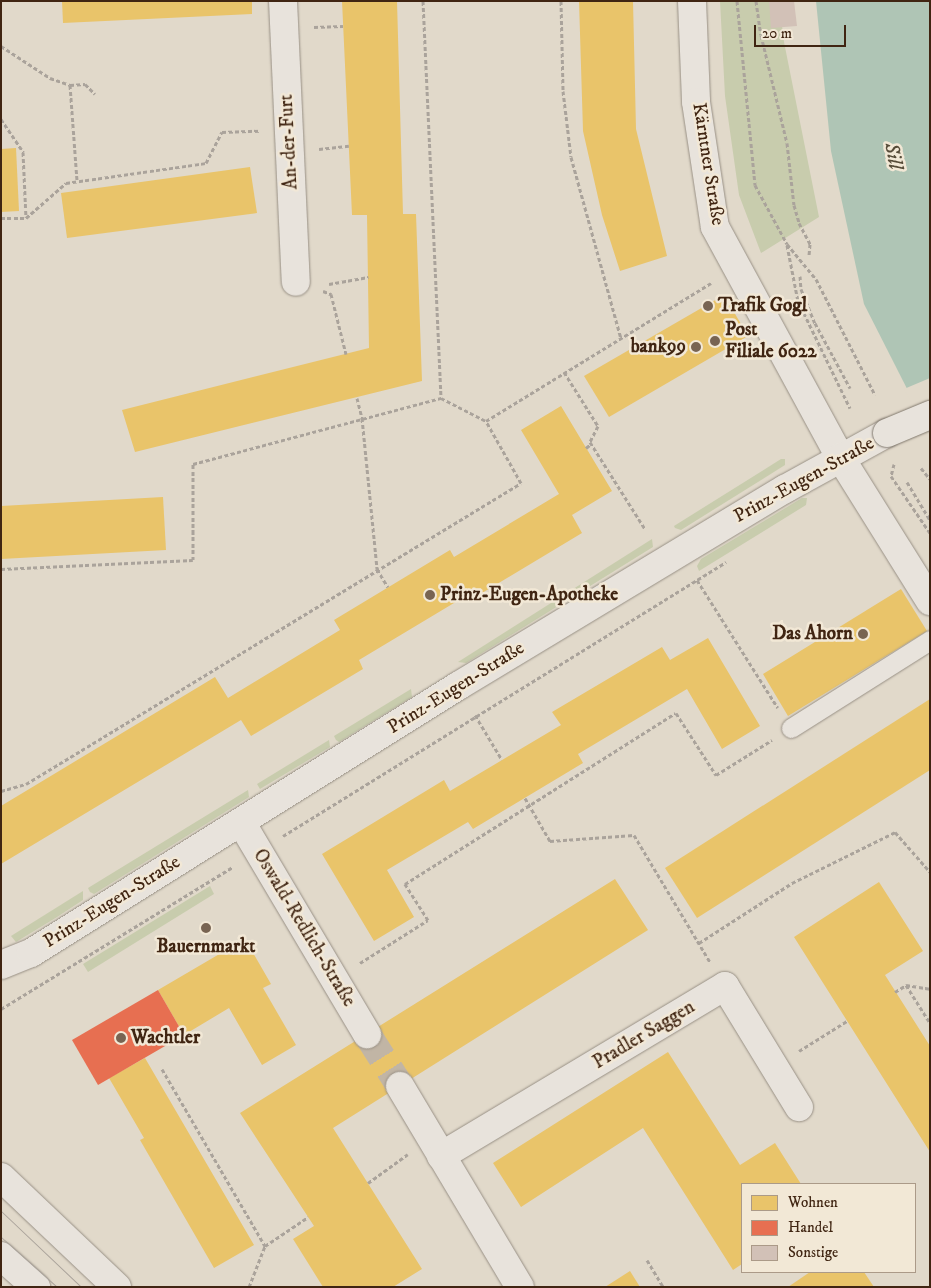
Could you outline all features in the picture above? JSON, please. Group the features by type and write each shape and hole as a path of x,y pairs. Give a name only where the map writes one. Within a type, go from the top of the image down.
{"street":[{"name":"An-der-Furt","path":"283,1 296,282"},
{"name":"Kärntner Straße","path":"692,1 696,102 715,227 840,457 930,601"},
{"name":"Prinz-Eugen-Straße","path":"1,965 31,953 466,681 840,457 930,414"},
{"name":"Oswald-Redlich-Straße","path":"241,822 367,1034"},
{"name":"Prinz-Eugen-Straße","path":"1,983 31,953"},
{"path":"725,986 799,1107"},
{"name":"Pradler Saggen","path":"436,1147 725,986"},
{"path":"400,1086 520,1286"},
{"path":"1,1177 117,1287"},
{"path":"1,1256 36,1287"}],"lane":[{"path":"791,728 930,640"}],"path":[{"path":"422,1 441,398"},
{"path":"561,1 563,91 571,158 621,338"},
{"path":"737,1 755,185 787,244 816,279 875,395"},
{"path":"756,1 761,35 787,143 794,204 799,223 810,244 809,256"},
{"path":"314,27 343,26"},
{"path":"1,46 50,78 70,85 85,84 95,94"},
{"path":"70,85 77,181"},
{"path":"1,119 23,152 26,218"},
{"path":"1,218 26,218 66,183 206,163 222,132 270,130"},
{"path":"319,148 349,146"},
{"path":"787,244 798,301 852,413"},
{"path":"800,276 801,289 815,322 850,388"},
{"path":"329,284 368,277"},
{"path":"486,421 697,291"},
{"path":"331,294 346,354"},
{"path":"564,372 598,426 591,444 586,448"},
{"path":"356,398 362,418 376,569 388,588"},
{"path":"1,569 193,560 193,464 441,398 486,421 521,483 376,569 26,784 1,791"},
{"path":"591,444 646,530"},
{"path":"922,468 930,479"},
{"path":"891,476 930,533"},
{"path":"907,482 930,520"},
{"path":"1,1009 475,715 730,560"},
{"path":"334,979 428,920 405,884 676,712 716,775 791,728 697,580"},
{"path":"475,715 502,760"},
{"path":"525,798 550,840 634,835 725,986"},
{"path":"699,943 792,883 895,832 930,872"},
{"path":"895,992 906,986 930,989"},
{"path":"906,986 930,1023"},
{"path":"774,1066 847,1021"},
{"path":"162,1069 265,1246"},
{"path":"368,1182 436,1147"},
{"path":"249,1287 265,1246 308,1217"},
{"path":"647,1260 663,1287"}],"shaded area":[{"path":"720,1 779,1 784,42 819,217 761,253 739,195 725,96"},
{"path":"781,459 785,459 785,465 681,530 675,528 674,526"},
{"path":"802,498 807,498 806,505 699,571 697,566 701,559"},
{"path":"652,539 653,547 466,663 458,662"},
{"path":"411,689 412,697 339,742 336,740 334,736"},
{"path":"329,740 330,747 260,789 257,784"},
{"path":"248,790 249,797 94,894 90,892 88,888"},
{"path":"210,886 214,894 88,972 83,964"},
{"path":"83,891 83,900 57,917 16,942 11,936"}],"water":[{"name":"Sill","path":"816,1 930,1 930,434 864,304 831,151"}],"pier":[{"path":"930,378 930,437 904,389"}],"building: Wohnen":[{"path":"62,1 252,1 252,14 63,23"},
{"path":"342,1 397,1 403,214 416,214 422,381 135,452 122,410 369,348 367,215 352,215"},
{"path":"579,1 633,1 636,129 667,256 620,271 602,215 583,131"},
{"path":"16,148 19,211 1,212 1,149"},
{"path":"250,167 257,213 67,238 61,193"},
{"path":"724,295 748,336 609,417 584,376"},
{"path":"561,406 612,491 572,515 582,533 477,596 474,591 359,660 363,669 251,736 241,720 1,864 1,806 215,677 228,698 340,630 334,620 450,550 454,557 559,494 521,430"},
{"path":"163,497 166,550 1,559 1,506"},
{"path":"901,589 927,631 788,716 763,674"},
{"path":"708,638 760,726 722,749 687,689 578,754 583,763 473,829 468,822 387,870 414,917 374,941 322,854 444,780 450,791 561,725 552,712 662,647 670,660"},
{"path":"930,699 930,770 697,918 665,868"},
{"path":"615,879 648,930 333,1128 422,1269 393,1287 323,1287 293,1239 314,1226 240,1113"},
{"path":"879,882 923,951 885,975 930,1046 930,1152 794,937"},
{"path":"245,939 271,984 263,988 296,1045 262,1065 229,1008 184,1035 158,990"},
{"path":"668,1052 740,1165 775,1143 800,1183 741,1183 741,1265 733,1270 643,1128 521,1207 493,1163"},
{"path":"145,1058 254,1245 214,1268 140,1140 144,1138 109,1078"},
{"path":"630,1271 640,1287 605,1287"},
{"path":"809,1273 865,1273 874,1287 788,1287"}],"building: Handel":[{"path":"158,990 184,1035 98,1085 72,1040"}],"building: Sonstige":[{"path":"769,1 794,1 797,26 771,28"}],"tunnel":[{"path":"367,1034 400,1086"}],"tram line":[{"path":"1,1211 81,1287"},
{"path":"1,1237 57,1287"}],"place":[{"name":"Trafik Gogl","path":"708,306"},
{"name":"Post Filiale 6022","path":"715,341"},
{"name":"bank99","path":"696,347"},
{"name":"Prinz-Eugen-Apotheke","path":"430,595"},
{"name":"Das Ahorn","path":"863,634"},
{"name":"Bauernmarkt","path":"206,928"},
{"name":"Wachtler","path":"121,1038"}]}
